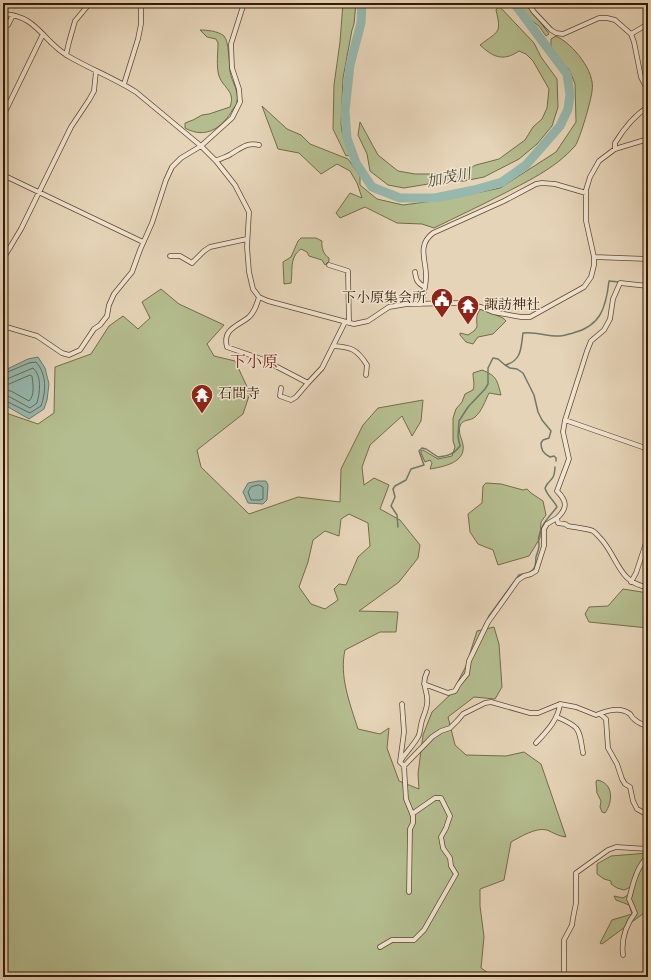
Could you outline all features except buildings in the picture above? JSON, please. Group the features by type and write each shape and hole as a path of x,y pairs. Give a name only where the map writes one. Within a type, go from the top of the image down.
{"street":[{"path":"66,55 75,21 90,3"},
{"path":"124,84 138,39 141,24 141,3"},
{"path":"3,326 37,336 62,353 69,355 74,354 84,344 94,329 100,325 106,316 114,294 132,272 152,223 166,180 172,167 181,158 201,146 232,118 240,102 239,89 232,68 231,44 244,3"},
{"path":"528,3 547,26 556,33 563,34 599,18 615,20 631,34 634,42 637,64 641,77 648,91"},
{"path":"3,14 21,17 35,25 53,45 66,55 124,84 136,92 201,146 216,161 235,185 249,212 247,239 249,272 253,289 259,297 268,301 354,324 368,320 389,307 407,304 461,303 481,307 499,314 530,317 584,286 591,277 594,266 594,257 586,221 586,193 590,177 599,161 616,149 648,139"},
{"path":"3,28 8,25 13,15"},
{"path":"631,34 648,24"},
{"path":"3,116 43,34"},
{"path":"3,259 21,229 71,127 94,91 96,71"},
{"path":"616,149 615,143 621,134 642,111 648,107"},
{"path":"216,161 221,157 230,155 246,145 259,145"},
{"path":"3,175 143,242"},
{"path":"421,304 426,279 425,261 422,250 426,238 536,184 554,184 586,193"},
{"path":"170,256 180,256 192,263 210,247 247,239"},
{"path":"594,257 648,259"},
{"path":"281,388 280,396 291,400 296,397 322,368 347,322 348,271 329,265"},
{"path":"415,272 418,283 425,286"},
{"path":"424,684 448,693 455,691 467,674 469,661 488,622 518,580 536,571 544,546 544,529 547,524 562,513 565,503 564,498 557,491 569,459 563,432 565,420 592,342 604,330 610,319 613,298 620,283 648,286"},
{"path":"259,297 255,310 229,330 225,341 227,347 264,360 308,383"},
{"path":"333,346 347,347 356,351 367,365 366,375"},
{"path":"565,420 648,449"},
{"path":"557,518 558,523 594,532 606,545 625,578 642,587 648,587"},
{"path":"631,582 636,573 648,537"},
{"path":"402,764 420,736 421,724 427,703 427,695 424,689 423,679 427,672"},
{"path":"402,764 432,737 441,731 450,728 463,714 485,702 491,702 530,713 538,713 560,704 576,707 596,715 605,711 614,710 630,714 634,719 648,726"},
{"path":"402,704 404,732 402,764 406,798 412,814 413,823 410,829 409,892"},
{"path":"536,743 550,729 559,713 560,704"},
{"path":"600,714 606,719 608,748 617,764 622,779 625,784 630,787 633,801 637,809 648,815"},
{"path":"557,717 573,724 578,731 583,753"},
{"path":"380,947 392,940 414,940 424,930 456,874 451,866 450,858 442,848 441,837 450,816 441,798 435,798 412,814"},
{"path":"564,977 564,940 574,918 576,903 576,873 608,850 616,847 648,849"},
{"path":"623,955 623,938 629,921 635,913 629,899 635,875 648,856"}],"green space":[{"path":"343,3 356,3 354,24 343,78 341,124 342,132 350,155 346,156 333,129 334,85 340,42"},
{"path":"517,3 526,3 549,34 546,36 539,26 527,17"},
{"path":"499,6 534,43 541,57 557,79 558,107 552,126 537,144 519,159 484,177 464,181 440,182 404,188 388,185 370,171 367,154 358,135 360,122 378,155 398,171 415,174 458,174 476,165 499,159 525,140 533,127 542,119 547,108 549,89 533,61 526,54 519,51 508,56 498,57 489,53 480,45 497,31 499,24 496,10"},
{"path":"200,30 222,34 226,39 230,72 236,90 237,102 229,115 219,126 213,130 200,133 185,128 185,123 202,115 230,107 231,97 218,72 218,43 216,39 207,37"},
{"path":"556,36 569,45 582,59 587,67 592,84 588,111 580,136 575,146 558,162 540,174 434,228 422,224 397,223 365,207 340,218 336,213 350,193 362,198 357,183 350,171 337,164 321,174 299,153 278,149 262,106 287,129 301,135 310,144 348,159 360,176 360,185 377,199 403,205 448,199 500,188 556,152 576,122 575,84 569,69 558,59 551,48 551,39"},
{"path":"301,238 316,238 322,241 323,251 329,258 329,261 325,265 322,260 309,256 307,252 301,249 297,252 293,260 291,283 284,284 283,262 291,257 298,241"},
{"path":"161,289 179,304 224,325 207,344 214,356 235,361 250,393 243,414 197,450 201,467 249,514 298,497 340,502 341,469 363,425 378,408 423,400 421,421 412,436 402,416 370,445 362,467 364,485 374,478 389,485 380,509 400,520 420,545 418,558 399,582 359,611 398,612 396,632 380,632 345,650 343,670 344,680 358,729 380,734 389,728 387,748 399,781 419,789 418,774 423,735 432,712 452,693 466,666 477,631 494,627 499,644 502,687 495,699 474,697 448,717 455,745 466,755 506,756 524,752 541,764 566,837 543,829 528,833 511,842 504,880 480,889 480,906 484,937 481,968 494,977 3,977 3,412 38,424 54,413 55,367 91,354 109,326 123,316 138,329 150,318 142,302","holes":["349,514 368,523 370,546 358,557 346,585 339,584 334,589 338,600 325,609 311,604 299,587 308,562 313,540 325,531 339,536 341,519"]},
{"path":"481,309 503,318 506,321 493,334 478,337 473,344 466,342 460,333 468,335 474,331 477,327 477,315"},
{"path":"482,370 491,374 496,379 501,395 489,393 477,415 461,424 459,431 463,451 461,456 452,463 430,469 432,463 430,460 425,462 421,451 423,450 438,459 452,456 455,447 453,441 453,418 456,409 462,402 465,394 473,390 473,373"},
{"path":"486,483 501,484 523,490 527,489 543,501 546,515 541,522 540,538 529,556 498,565 493,550 478,544 470,532 468,514 482,503 483,486"},
{"path":"623,589 648,593 648,628 589,622 585,614 589,607 608,606"},
{"path":"597,780 607,785 609,789 610,804 605,813 602,812 600,807 601,801 597,793"},
{"path":"648,853 648,919 644,913 602,944 600,943 612,920 632,914 629,905 616,900 614,896 623,898 631,893 633,886 624,890 617,888 611,884 611,881 604,879 597,874 597,864 611,856"}],"water":[{"path":"38,357 45,368 49,384 47,400 44,409 29,419 3,404 3,371 28,359"},
{"path":"266,481 268,485 267,500 263,504 248,503 243,492 248,483"}],"waterway":[{"name":"加茂川","path":"362,3 361,23 350,65 345,111 347,138 356,163 372,187 400,198 435,198 474,190 502,182 526,165 560,126 568,109 570,95 567,74 514,3"},
{"path":"398,527 397,515 391,506 395,497 393,489 395,486 406,480 411,469 424,465 419,451 422,448 438,457 450,454 460,446 458,437 459,421 468,407 488,384 488,368 493,358 498,359 505,365 515,360 520,353 523,333 562,336 590,326 596,320 604,307 609,281 619,282"},
{"path":"505,365 510,368 517,369 523,373 534,395 538,412 542,420 551,431 549,438 543,440 541,443 542,449 544,453 550,457 554,456 556,461"},
{"path":"529,573 535,566 540,532 546,520 557,507 545,488 553,478 555,467"},
{"path":"484,626 489,616 519,575 523,574"}],"place":[{"name":"下小原集会所","path":"442,318"},
{"name":"諏訪神社","path":"468,326"},
{"name":"石間寺","path":"202,414"}],"district":[{"name":"下小原","path":"254,363"}]}
